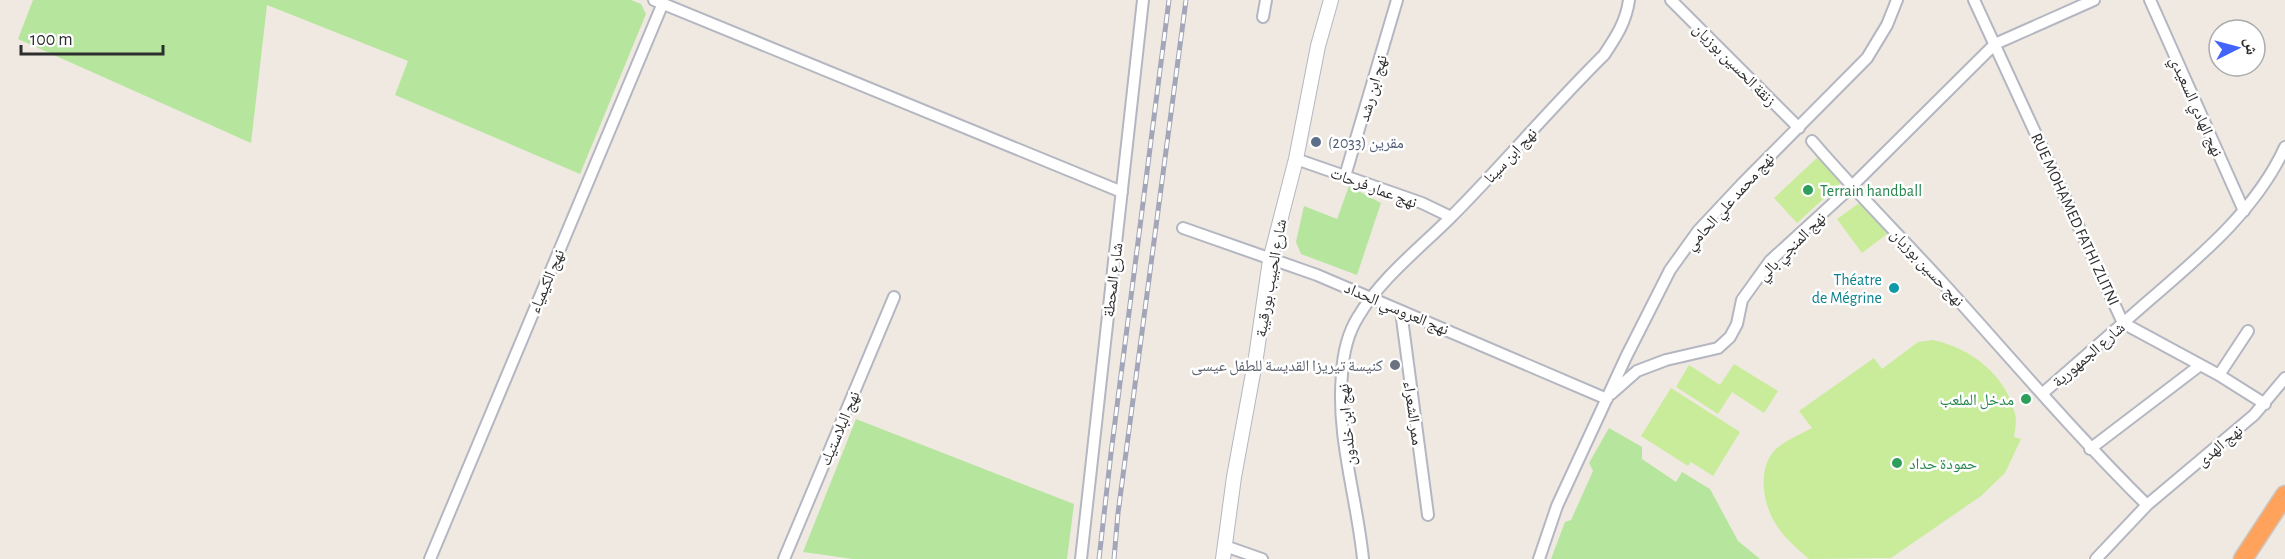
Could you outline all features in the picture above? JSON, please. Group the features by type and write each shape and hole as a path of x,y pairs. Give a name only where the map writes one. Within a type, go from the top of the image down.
{"highway":[{"path":"2243,559 2285,495"},
{"path":"2255,559 2285,511"}],"street":[{"name":"شارع المحطة","path":"1081,559 1143,0"},
{"path":"1263,17 1266,0"},
{"name":"شارع الحبيب بورقيبة","path":"1224,552 1270,260 1296,159 1318,46 1331,0"},
{"name":"نهج ابن رشد","path":"1346,176 1397,0"},
{"name":"نهج ابن سينا","path":"1371,297 1451,218 1604,55 1627,16 1629,0"},
{"name":"زنقة الحسين بوزيان","path":"1671,0 1799,128"},
{"name":"نهج محمد علي الحامي","path":"1539,559 1557,506 1670,270 1713,215 1867,58 1887,25 1897,0"},
{"name":"RUE MOHAMED FATHI ZLITNI","path":"1974,0 2123,323 2218,375 2265,404"},
{"name":"نهج المنجي بالي","path":"1607,398 1637,371 1666,360 1718,348 1730,337 1737,324 1742,300 1770,261 1851,187 1995,44 2094,0"},
{"name":"نهج الهادي السعيدي","path":"2150,0 2244,211"},
{"path":"658,2 1122,192"},
{"name":"نهج الكيمياء","path":"430,559 658,2"},
{"name":"نهج حسين بوزيان","path":"1812,141 1851,187 1881,216 2043,393"},
{"name":"شارع الجمهورية","path":"2147,505 2090,448 2043,393 2198,259 2244,211 2277,165 2285,147"},
{"name":"نهج عمار فرحات","path":"1296,159 1422,203 1451,218"},
{"name":"نهج العروسي الحداد","path":"1183,228 1270,260 1317,274 1607,398"},
{"name":"نهج البلاستيك","path":"784,559 894,297"},
{"name":"نهج ابن خلدون","path":"1363,559 1341,412 1342,374 1346,348 1356,319 1371,297"},
{"name":"ممر الشعراء","path":"1401,311 1428,515"},
{"path":"2218,375 2248,331"},
{"path":"2090,448 2199,366"},
{"name":"نهج الهدى","path":"2147,505 2254,415 2285,378"},
{"path":"2096,559 2147,505"},
{"path":"1224,552 1262,559"}],"green space":[{"path":"33,0 631,0 641,4 646,14 580,174 395,95 408,61 267,5 251,143 18,39"},
{"name":"Terrain handball","path":"1819,156 1842,182 1797,223 1774,198"},
{"path":"1349,186 1381,203 1357,275 1301,254 1296,242 1304,206 1337,219"},
{"path":"1862,201 1887,234 1862,253 1837,219"},
{"path":"1933,340 1961,349 1985,365 2004,387 2016,417 2014,437 2021,439 2005,473 1981,496 1891,558 1809,559 1785,537 1770,513 1765,494 1764,475 1770,457 1783,444 1812,428 1799,411 1874,358 1882,369 1918,342"},
{"path":"1734,364 1778,391 1764,413 1732,392 1718,414 1676,387 1689,365 1720,385"},
{"path":"1671,388 1740,432 1713,476 1691,462 1688,466 1641,436"},
{"path":"856,419 1074,504 1067,559 853,559 803,552"},
{"path":"1609,428 1642,447 1642,459 1676,482 1682,472 1710,489 1738,541 1760,559 1551,559 1565,522 1571,520 1593,471 1589,463"}],"railway":[{"path":"1099,559 1169,0"},
{"path":"1114,559 1118,513 1186,0"}],"place":[{"name":"مقرين (2033)","path":"1316,142"},
{"name":"Terrain handball","path":"1808,190"},
{"name":"Théatre de Mégrine","path":"1894,288"},
{"name":"كنيسة تيريزا القديسة للطفل عيسى","path":"1395,365"},
{"name":"مدخل الملعب","path":"2026,399"},
{"name":"حمودة حداد","path":"1897,463"}]}
